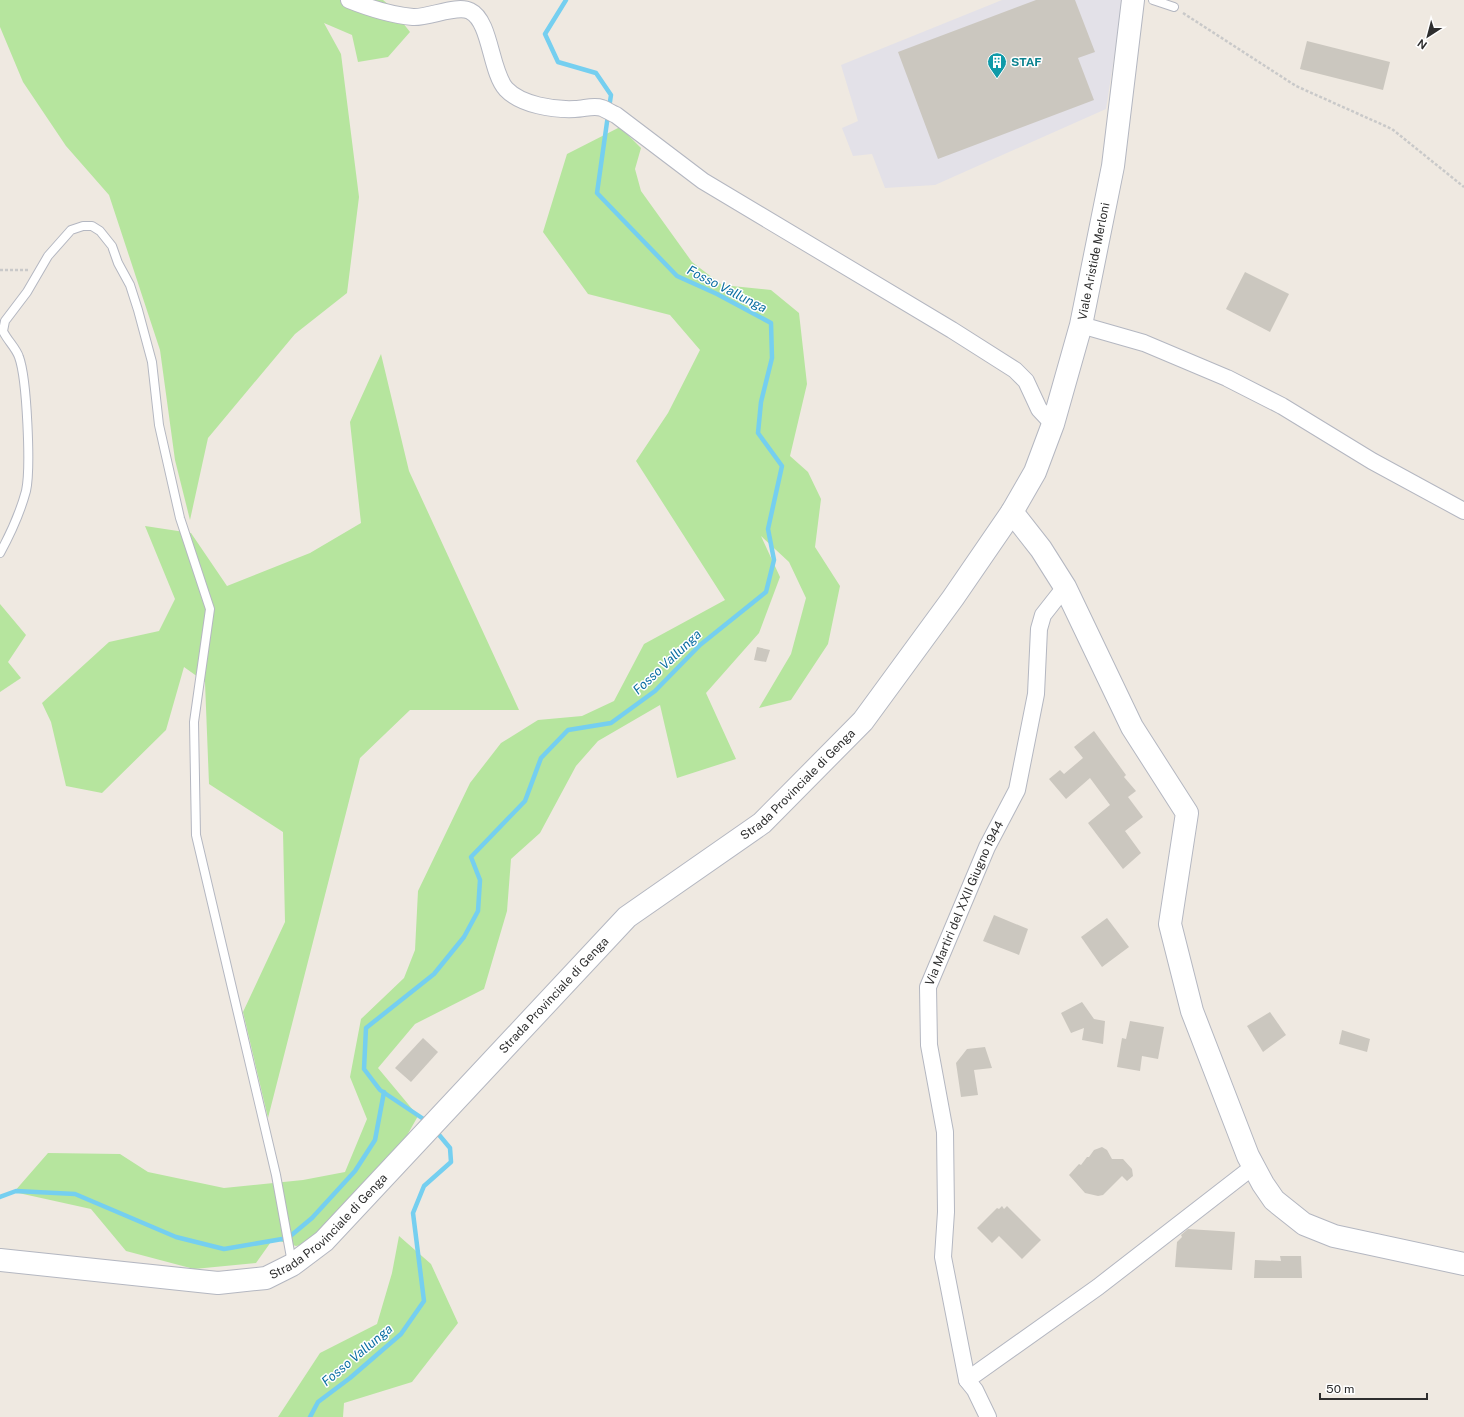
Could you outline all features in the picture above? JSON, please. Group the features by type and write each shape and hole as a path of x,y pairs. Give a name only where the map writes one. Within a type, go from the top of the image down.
{"main road":[{"name":"Viale Aristide Merloni","path":"1012,512 1035,472 1053,424 1082,325 1113,166 1133,0"},
{"path":"1012,512 1041,549 1065,587 1132,727 1187,813 1170,924 1192,1011 1254,1166 1274,1200 1304,1224 1334,1236 1464,1264"},
{"name":"Strada Provinciale di Genga","path":"0,1260 218,1283 266,1278 292,1264 324,1241 410,1147 627,917 762,823 863,721 953,598 1012,512"}],"street":[{"path":"349,0 381,11 414,17 463,8 471,11 478,17 485,31 499,78 506,89 515,96 530,103 551,108 601,108 616,115 703,181 952,330 1015,370 1026,381 1039,409 1053,424"},
{"path":"1082,325 1144,343 1227,378 1282,406 1372,461 1464,511"},
{"name":"Via Martiri del XXII Giugno 1944","path":"988,1417 975,1390 967,1380 943,1257 946,1212 944,1132 929,1045 928,987 987,847 1017,790 1036,694 1039,629 1043,615 1065,587"},
{"path":"967,1380 1098,1287 1254,1166"}],"lane":[{"path":"1153,0 1174,7"},
{"path":"0,553 15,524 26,490 27,451 24,380 19,356 2,330 5,320 41,270 48,256 71,230 83,226 92,226 100,231 112,246 118,263 130,285 152,362 159,425 180,518 210,609 194,722 196,835 287,1230 292,1264"}],"path":[{"path":"1174,7 1296,86 1392,129 1464,187"},
{"path":"0,270 41,270"}],"shaded area":[{"path":"1002,0 1123,0 1106,109 935,185 885,188 872,154 853,156 842,128 858,121 841,65"}],"green space":[{"path":"0,0 383,0 389,5 410,32 388,57 358,62 352,35 324,23 341,54 359,197 347,293 295,334 208,438 190,520 175,460 160,350 109,195 66,146 23,82 0,27"},
{"path":"620,127 641,148 635,169 641,191 692,262 722,285 771,290 799,313 807,384 790,456 808,472 821,499 815,547 840,586 828,644 791,700 759,708 791,654 806,598 789,562 761,536 780,577 759,633 706,693 736,759 677,778 660,705 598,741 576,766 540,833 511,859 507,911 484,989 415,1024 378,1068 418,1116 393,1160 317,1241 296,1246 273,1239 256,1263 194,1269 126,1251 91,1209 14,1192 48,1153 120,1154 148,1172 224,1188 303,1180 345,1172 367,1119 350,1077 361,1019 404,978 415,950 418,891 470,783 501,743 538,720 582,716 614,701 644,644 725,600 636,461 668,413 700,350 670,315 588,294 543,232 567,154"},
{"path":"381,354 409,471 519,710 410,710 360,758 268,1118 243,1012 285,922 283,832 209,784 205,682 184,667 166,730 102,793 66,786 51,722 42,703 109,642 159,631 175,599 145,526 191,533 227,586 310,553 361,523 350,422"},
{"path":"0,604 26,635 8,662 21,678 0,692"},
{"path":"399,1236 431,1264 458,1323 412,1382 344,1403 343,1417 278,1417 320,1353 377,1324 392,1273"}],"building":[{"name":"STAF","path":"1036,0 1075,0 1095,52 1078,58 1094,100 938,159 898,52"},
{"path":"1307,41 1390,62 1383,90 1300,69"},
{"path":"1245,272 1289,294 1270,332 1226,309"},
{"path":"757,647 770,650 766,662 754,660"},
{"path":"1094,731 1126,775 1124,777 1136,791 1128,797 1143,817 1125,831 1141,853 1123,869 1088,823 1110,805 1090,778 1066,799 1049,779 1060,770 1064,774 1083,758 1074,747"},
{"path":"994,915 1028,929 1019,955 983,941"},
{"path":"1107,918 1129,947 1102,967 1081,937"},
{"path":"1082,1002 1094,1019 1105,1021 1103,1044 1082,1040 1084,1028 1071,1033 1061,1013"},
{"path":"1270,1012 1286,1035 1263,1052 1247,1026"},
{"path":"1130,1021 1164,1027 1158,1059 1142,1056 1140,1071 1117,1067 1122,1038 1126,1039"},
{"path":"1342,1030 1370,1039 1367,1052 1339,1044"},
{"path":"423,1038 438,1052 411,1082 395,1068"},
{"path":"985,1047 992,1068 974,1070 978,1095 961,1097 956,1063 967,1049"},
{"path":"1102,1147 1107,1150 1112,1159 1123,1159 1132,1169 1133,1176 1127,1181 1122,1176 1103,1195 1098,1196 1085,1193 1069,1175 1079,1164 1081,1165 1087,1157 1089,1157 1094,1150"},
{"path":"1002,1206 1004,1209 1007,1206 1041,1240 1022,1259 999,1236 992,1243 977,1228 997,1208 999,1209"},
{"path":"1188,1229 1235,1232 1232,1270 1175,1267 1177,1242 1182,1237 1181,1235"},
{"path":"1280,1256 1301,1256 1302,1278 1254,1278 1255,1260 1281,1261"}],"waterway":[{"name":"Fosso Vallunga","path":"566,0 545,34 558,62 596,73 611,95 609,108"},
{"name":"Fosso Vallunga","path":"428,1122 380,1090 364,1069 366,1028 434,974 464,937 478,911 480,880 471,857 525,801 541,758 568,730 611,723 655,691 700,645 766,592 774,560 768,529 782,466 758,433 761,402 772,358 771,323 717,294 677,276 597,193 608,115"},
{"path":"0,1197 16,1191 75,1194 176,1237 224,1249 288,1238 312,1218 355,1171 375,1140 384,1092"},
{"name":"Fosso Vallunga","path":"310,1417 318,1402 350,1378 401,1334 424,1301 413,1213 424,1186 451,1162 450,1148 435,1130"}],"place":[{"name":"STAF","path":"997,79"}]}
